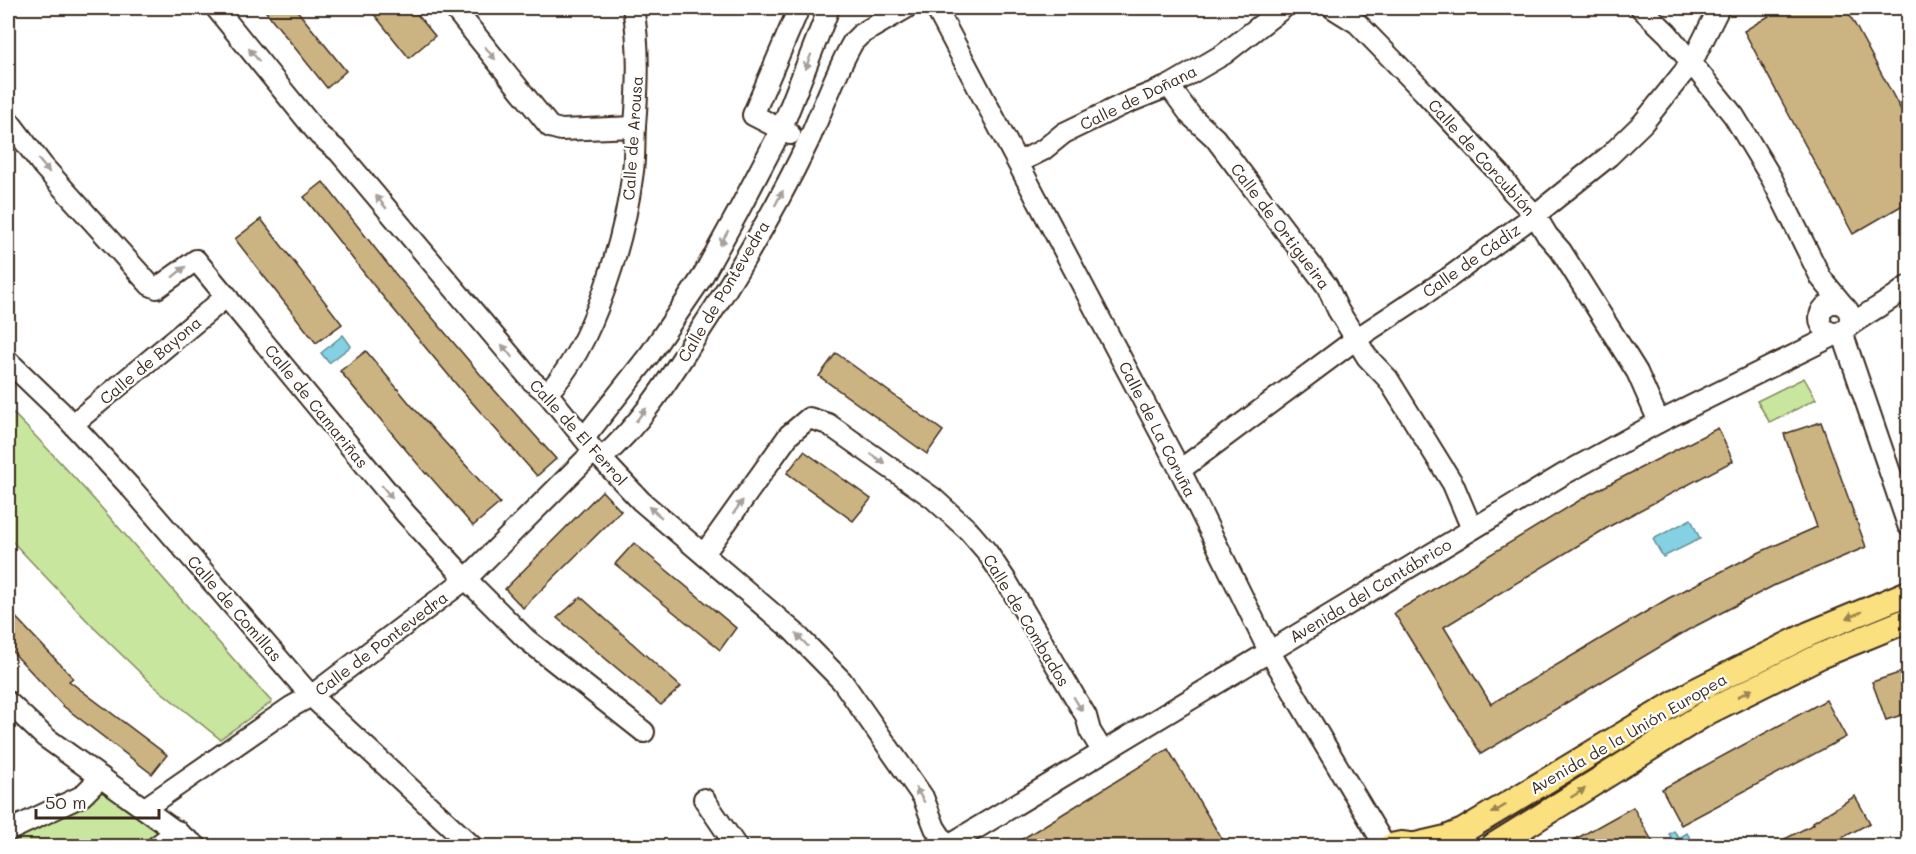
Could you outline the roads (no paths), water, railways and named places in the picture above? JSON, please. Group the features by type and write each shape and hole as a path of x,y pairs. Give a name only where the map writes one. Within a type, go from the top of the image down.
{"main road":[{"name":"Avenida de la Unión Europea","path":"1391,846 1401,844 1417,846 1463,831 1695,691 1809,634 1908,593"},
{"name":"Avenida de la Unión Europea","path":"1493,846 1708,712 1820,656 1908,620"}],"street":[{"name":"Calle de El Ferrol","path":"216,8 319,135 339,152 532,381 547,393 641,501 794,631 842,681 923,797 935,828 947,846"},
{"path":"454,8 550,127 561,130 635,127"},
{"name":"Calle de Arousa","path":"547,393 558,383 590,325 605,288 627,209 633,169 638,92 633,8"},
{"path":"799,8 753,115 808,142"},
{"name":"Calle de Pontevedra","path":"598,454 650,354 701,279 781,130 829,8"},
{"name":"Calle de Pontevedra","path":"145,808 311,696 466,579 598,454 626,434 671,375 708,319 764,225 808,142 853,42 861,34 906,8"},
{"name":"Calle de La Coruña","path":"936,8 1180,470 1269,651 1385,846"},
{"name":"Calle de Doñana","path":"1019,162 1043,150 1064,133 1124,104 1169,86 1224,54 1283,8"},
{"name":"Calle de Corcubión","path":"1333,8 1356,23 1424,92 1535,215 1547,235 1561,251 1637,372 1659,422"},
{"path":"1641,8 1692,62 1734,116 1767,170 1807,246 1843,321 1908,525"},
{"name":"Calle de Cádiz","path":"1180,470 1356,339 1447,279 1535,215 1609,156 1643,123 1692,62 1719,8"},
{"name":"Calle de Ortigueira","path":"1169,86 1191,116 1215,138 1327,286 1338,310 1367,357 1388,379 1453,484 1473,529"},
{"name":"Calle de Camariñas","path":"8,120 43,166 150,285 157,288 196,260 405,513 466,579 526,639 644,732"},
{"path":"1803,351 1816,331 1821,314 1824,300 1821,278"},
{"name":"Avenida del Cantábrico","path":"947,846 1473,529 1659,422 1803,351 1843,321 1868,307 1898,295 1908,285"},
{"name":"Calle de Bayona","path":"73,424 227,296"},
{"path":"1821,314 1833,303 1843,321"},
{"path":"1821,314 1824,329 1843,321"},
{"name":"Calle de Comillas","path":"8,361 73,424 131,488 311,696 472,846"},
{"name":"Calle de Combados","path":"705,554 789,435 809,418 828,424 933,498 968,530 987,552 1086,716 1090,731 1103,752"},
{"path":"8,702 45,737 196,846"},
{"path":"8,831 82,796 101,777"},
{"path":"704,799 736,846"},
{"path":"158,846 177,831"}],"water":[{"path":"343,335 351,346 329,363 321,353"},
{"path":"1691,519 1700,539 1663,557 1653,539"},
{"path":"1674,831 1679,838 1687,833 1695,846 1677,846 1669,834"}]}
